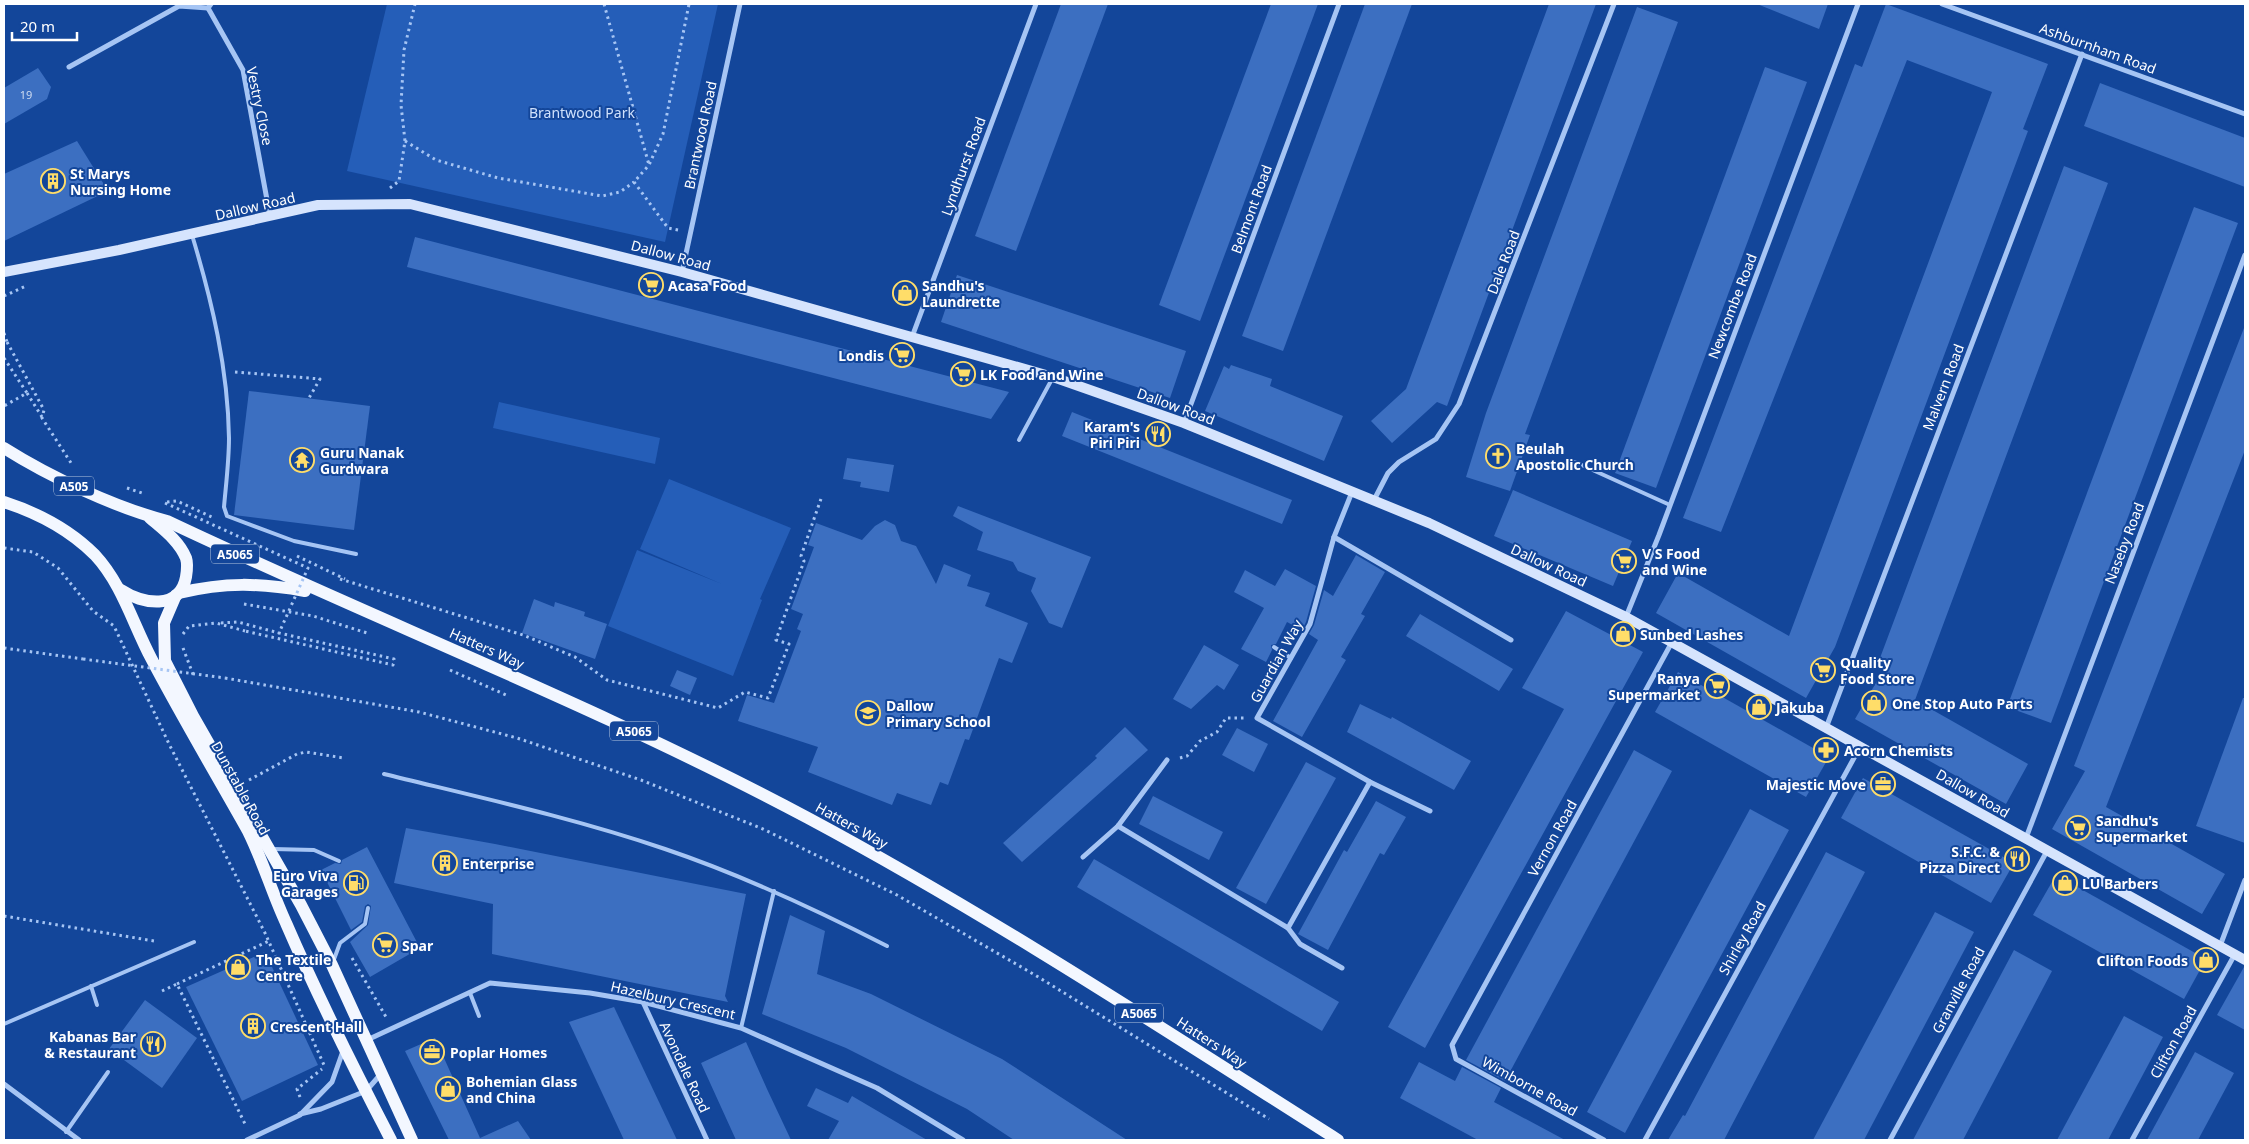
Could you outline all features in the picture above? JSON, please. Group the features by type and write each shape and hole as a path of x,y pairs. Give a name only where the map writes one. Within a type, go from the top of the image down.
{"main road":[{"name":"Hatters Way","path":"4,448 70,484 148,516 167,521 321,593 606,718 807,818 937,889 1094,984 1338,1140"},
{"name":"Dunstable Road","path":"4,502 33,512 82,543 96,557 121,590 133,622 152,659 248,831 261,858 264,874 286,924 344,1049 391,1140"},
{"name":"A505","path":"148,516 176,540 186,559 186,581 178,594"},
{"name":"Hatters Way","path":"121,590 132,597 147,602 164,601 178,594 205,587 239,583 269,584 321,593"},
{"name":"Dunstable Road","path":"178,594 164,622 165,661 193,716 271,849 332,965 365,1041 412,1140"}],"street":[{"name":"Brantwood Road","path":"682,272 740,4"},
{"name":"Lyndhurst Road","path":"912,337 1036,4"},
{"name":"Belmont Road","path":"1184,422 1339,4"},
{"name":"Dale Road","path":"1374,500 1388,473 1399,462 1436,439 1459,404 1614,4"},
{"name":"Newcombe Road","path":"1626,617 1858,4"},
{"name":"Ashburnham Road","path":"1942,4 2245,114"},
{"name":"Vestry Close","path":"69,66 179,6 209,6 243,70 270,216"},
{"name":"Malvern Road","path":"1826,728 2082,54"},
{"name":"Dallow Road","path":"4,272 192,234 318,205 410,204 682,272 1053,376 1184,422 1429,523 1626,617 2245,960"},
{"name":"Naseby Road","path":"2026,839 2245,255"},
{"name":"Guardian Way","path":"1353,492 1334,537 1310,624 1258,718 1370,782 1430,811"},
{"path":"1334,537 1512,640"},
{"name":"Vernon Road","path":"1452,1045 1672,642"},
{"name":"Shirley Road","path":"1645,1140 1860,747"},
{"path":"1083,857 1118,826 1167,760"},
{"path":"1288,928 1370,782"},
{"path":"1118,826 1288,928 1300,944 1342,968"},
{"name":"Granville Road","path":"1890,1140 2047,851"},
{"path":"2220,946 2245,880"},
{"name":"Clifton Road","path":"2132,1140 2235,954"},
{"name":"Hazelbury Crescent","path":"365,1041 490,983 590,993 643,1002 741,1028 877,1088 963,1140"},
{"name":"Avondale Road","path":"643,1002 707,1140"},
{"name":"Wimborne Road","path":"1452,1045 1456,1059 1604,1140"},
{"path":"300,1114 332,1082 344,1049"},
{"path":"249,1139 300,1114 321,1110 366,1091 381,1073"},
{"path":"4,1084 79,1140"}],"lane":[{"path":"192,234 206,280 224,371 229,439 224,507 227,516 294,541 356,554"},
{"path":"1019,440 1053,376"},
{"path":"1575,462 1670,504"},
{"path":"1274,647 1291,658"},
{"path":"384,774 526,808 665,849 812,907 887,946"},
{"path":"271,849 314,850 339,862"},
{"path":"741,1028 774,891"},
{"path":"332,965 340,943 365,924 368,908"},
{"path":"4,1024 194,942"},
{"path":"91,986 97,1005"},
{"path":"470,993 480,1016"},
{"path":"66,1132 108,1072"}],"path":[{"path":"388,190 399,181 405,141 401,106 404,50 415,4"},
{"path":"604,4 649,165"},
{"path":"405,141 436,160 498,178 602,196 620,192 634,182 649,165 663,134 689,4"},
{"path":"634,182 668,228"},
{"path":"4,333 6,342 44,410 42,418"},
{"path":"4,358 76,470"},
{"path":"224,371 320,379 309,398"},
{"path":"4,406 27,393"},
{"path":"122,486 148,496"},
{"path":"294,555 369,589 455,612 523,636 575,657 607,680 718,708 745,692 768,698 789,644 776,640 804,561 802,556 822,496"},
{"path":"156,499 308,568 279,633"},
{"path":"164,503 177,501 222,522"},
{"path":"4,548 33,552 58,568 93,611 114,626 169,744 269,941 325,1067 297,1089 301,1099"},
{"path":"237,603 314,616 375,636"},
{"path":"196,683 183,646 183,634 189,626 216,623 238,622 394,659 393,665 216,623"},
{"path":"4,648 225,678 418,712 517,738 641,780 763,829 897,895 1035,976 1271,1120"},
{"path":"447,668 510,696"},
{"path":"1167,760 1187,756 1200,741 1217,732 1226,718 1258,718"},
{"path":"249,781 297,754 306,752 344,758"},
{"path":"244,772 254,788"},
{"path":"4,916 154,941"},
{"path":"162,991 269,941"},
{"path":"352,958 386,1017"},
{"path":"177,984 249,1139"}],"green space":[{"name":"Brantwood Park","path":"387,4 718,4 665,242 347,171"},
{"path":"499,402 660,438 655,464 493,428"},
{"path":"669,479 791,528 760,599 762,600 733,676 608,626 637,550 722,584 640,549"}],"building":[{"path":"1061,4 1108,4 1016,251 975,236"},
{"path":"1271,4 1318,4 1200,321 1159,305"},
{"path":"1365,4 1412,4 1283,351 1242,336"},
{"path":"1549,4 1596,4 1447,406 1437,402 1392,443 1371,421 1406,389"},
{"path":"1757,4 1828,4 1819,29"},
{"path":"1886,4 2048,64 2023,129 2028,131 1835,647 1806,698 1656,613 1678,573 1789,636 1992,92 1907,60 1721,532 1683,518 1855,64 1862,67"},
{"path":"1637,7 1678,22 1525,434 1530,435 1510,491 1466,477 1486,413"},
{"path":"1765,67 1807,82 1656,488 1615,473"},
{"path":"38,68 51,87 47,99 4,124 4,88"},
{"path":"2100,83 2245,138 2245,187 2084,126"},
{"name":"St Marys Nursing Home","path":"77,141 108,191 4,241 4,174"},
{"path":"2064,166 2108,183 1915,700 2028,764 2006,804 1855,719 1884,669 1877,666"},
{"path":"2194,207 2238,223 2051,723 2007,707"},
{"path":"415,237 1009,392 991,419 407,267"},
{"path":"957,275 1186,351 1170,398 941,322"},
{"path":"2244,328 2245,450 2106,807 2225,874 2202,914 2052,829 2085,771 2074,766"},
{"path":"1231,365 1272,379 1270,386 1343,416 1324,461 1205,411 1224,366 1229,369"},
{"name":"Guru Nanak Gurdwara","path":"249,391 370,406 354,530 234,515"},
{"path":"1072,412 1292,500 1282,524 1062,436"},
{"path":"847,458 894,465 889,492 860,487 861,482 843,479"},
{"path":"1513,490 1632,541 1613,586 1494,536"},
{"path":"958,506 1091,557 1062,628 1049,623 1031,591 1036,578 1018,571 1013,562 977,550 983,532 953,516"},
{"path":"885,520 895,525 901,541 916,546 936,584 944,564 971,575 967,586 990,593 985,606 1028,623 1012,663 999,658 969,740 965,739 948,785 940,782 931,805 897,793 892,805 808,772 818,747 738,721 747,695 774,703 801,631 797,629 803,614 791,609 814,547 808,545 816,523 862,540 875,526"},
{"path":"1356,555 1385,572 1361,614 1365,616 1341,657 1346,660 1302,737 1273,721 1318,640 1309,634 1314,625 1324,590 1333,596"},
{"path":"1285,569 1316,586 1302,630 1287,622 1276,644 1271,645 1272,650 1266,662 1241,649 1264,608 1234,592 1245,570 1275,586"},
{"path":"534,599 554,607 555,602 585,612 584,616 607,624 595,659 522,633"},
{"path":"1566,611 1643,652 1425,1048 1388,1027 1564,709 1522,688"},
{"path":"1420,614 1513,669 1499,691 1406,636"},
{"path":"1204,645 1239,665 1224,690 1217,685 1191,709 1173,699"},
{"path":"677,670 697,678 690,695 670,686"},
{"path":"1678,672 1829,757 1806,797 1655,712"},
{"path":"2243,698 2245,698 2245,843 2196,826"},
{"path":"1360,704 1391,719 1392,717 1471,761 1454,790 1347,732"},
{"path":"1125,727 1148,750 1022,862 1003,843 1097,758 1095,756"},
{"path":"1237,728 1268,744 1254,772 1222,755"},
{"path":"1634,750 1672,771 1505,1081 1466,1060"},
{"path":"1306,762 1336,778 1266,904 1236,888"},
{"path":"1863,778 2014,863 1991,903 1841,818"},
{"path":"1153,796 1223,832 1209,860 1139,824"},
{"path":"1376,801 1406,817 1384,855 1380,853 1328,950 1298,934 1344,850 1347,852"},
{"path":"1750,809 1789,830 1625,1133 1587,1112"},
{"path":"406,828 746,894 725,996 728,1002 492,954 493,904 394,883"},
{"path":"367,847 420,948 370,977 350,942 368,925 371,906 368,904 365,906 362,922 351,930 321,870 335,863 341,864 342,860"},
{"path":"1826,852 1865,872 1724,1140 1668,1140 1683,1115 1685,1116"},
{"path":"1094,859 1339,1002 1322,1031 1077,887"},
{"path":"2056,875 2206,959 2184,999 2033,915"},
{"path":"1935,912 1974,932 1864,1140 1813,1140"},
{"path":"790,915 825,931 817,974 871,994 1002,1059 1127,1140 1014,1140 967,1109 846,1048 762,1014"},
{"path":"2014,950 2052,971 1963,1140 1913,1140"},
{"name":"Crescent Hall","path":"265,952 318,1065 242,1101 186,987"},
{"path":"2245,967 2245,1030 2217,1015"},
{"name":"Kabanas Bar & Restaurant","path":"145,1000 197,1038 162,1088 109,1049"},
{"path":"614,1007 677,1140 624,1140 569,1022"},
{"path":"2124,1016 2163,1037 2108,1140 2057,1140"},
{"path":"435,1038 480,1138 518,1121 531,1140 449,1140 405,1051"},
{"path":"746,1042 791,1140 736,1140 701,1063"},
{"path":"2195,1052 2234,1073 2198,1140 2147,1140"},
{"path":"1419,1062 1455,1081 1462,1067 1501,1088 1494,1102 1565,1140 1478,1140 1400,1098"},
{"path":"816,1088 848,1103 852,1096 927,1140 828,1140 839,1121 807,1106"}],"place":[{"name":"St Marys Nursing Home","path":"53,181"},
{"name":"Acasa Food","path":"651,285"},
{"name":"Sandhu's Laundrette","path":"905,293"},
{"name":"Londis","path":"902,355"},
{"name":"LK Food and Wine","path":"963,374"},
{"name":"Karam's Piri Piri","path":"1158,434"},
{"name":"Beulah Apostolic Church","path":"1498,456"},
{"name":"Guru Nanak Gurdwara","path":"302,460"},
{"name":"V S Food and Wine","path":"1624,561"},
{"name":"Sunbed Lashes","path":"1623,634"},
{"name":"Quality Food Store","path":"1823,670"},
{"name":"Ranya Supermarket","path":"1717,686"},
{"name":"One Stop Auto Parts","path":"1874,703"},
{"name":"Jakuba","path":"1759,707"},
{"name":"Dallow Primary School","path":"868,713"},
{"name":"Acorn Chemists","path":"1826,750"},
{"name":"Majestic Move","path":"1883,784"},
{"name":"Sandhu's Supermarket","path":"2078,828"},
{"name":"S.F.C. & Pizza Direct","path":"2017,859"},
{"name":"Enterprise","path":"445,863"},
{"name":"Euro Viva Garages","path":"356,883"},
{"name":"LU Barbers","path":"2065,883"},
{"name":"Spar","path":"385,945"},
{"name":"Clifton Foods","path":"2206,960"},
{"name":"The Textile Centre","path":"238,967"},
{"name":"Crescent Hall","path":"253,1026"},
{"name":"Kabanas Bar & Restaurant","path":"153,1044"},
{"name":"Poplar Homes","path":"432,1052"},
{"name":"Bohemian Glass and China","path":"448,1089"}]}
